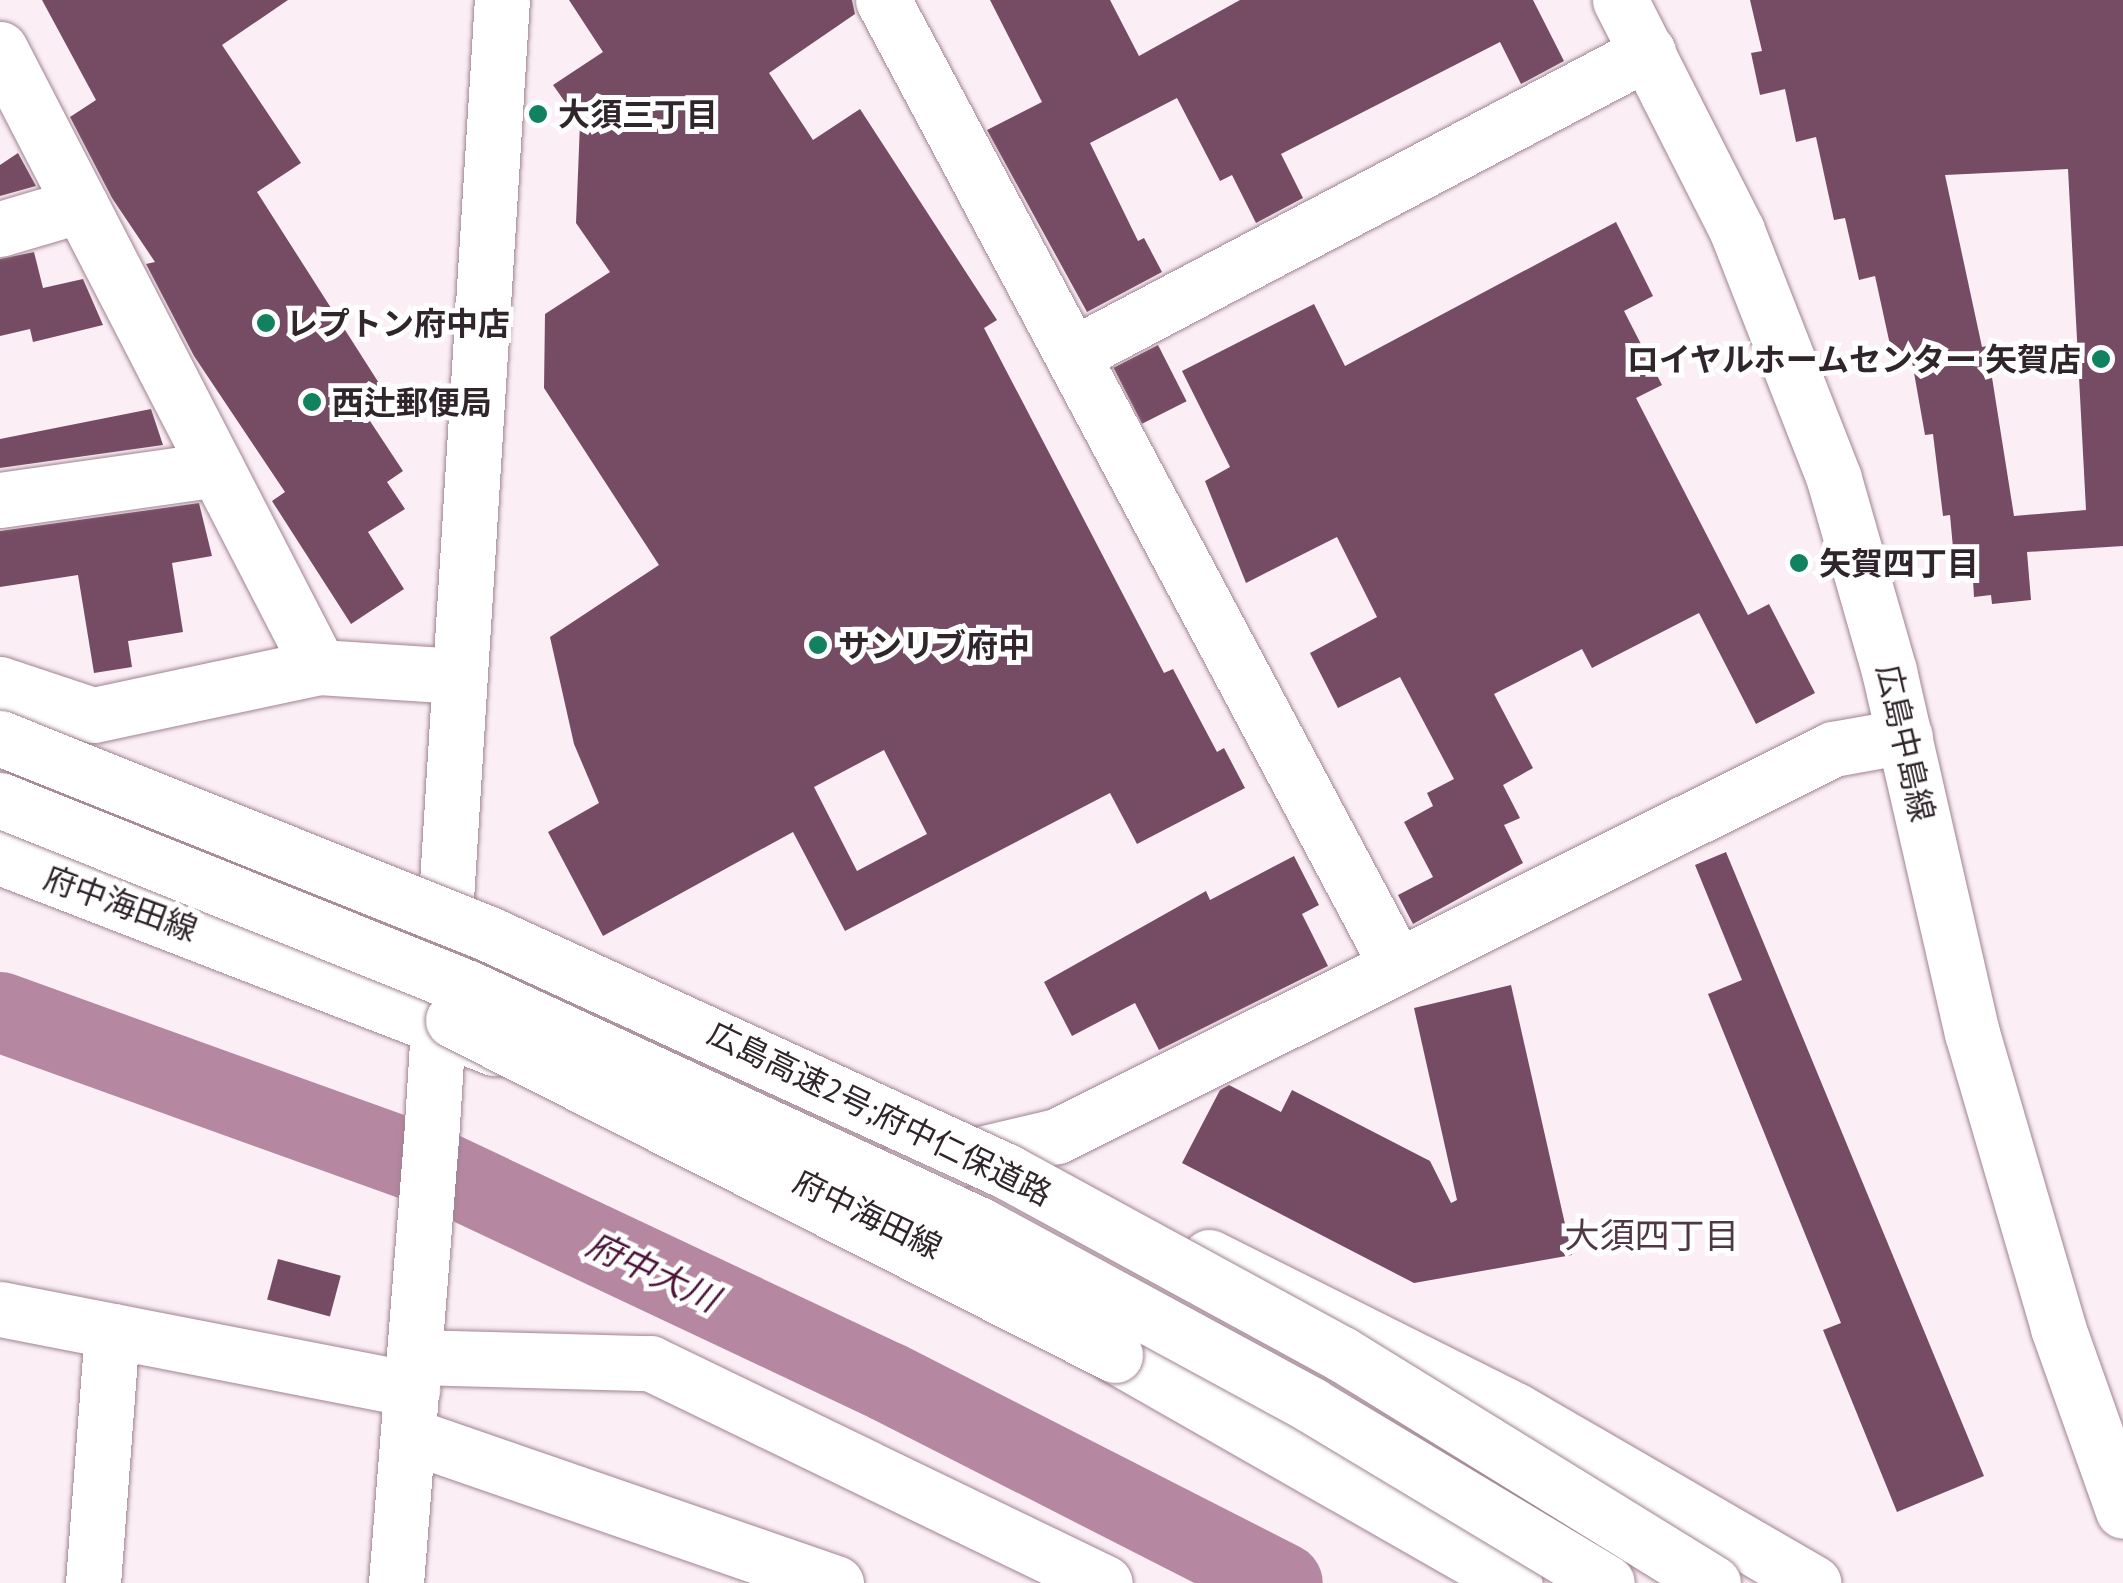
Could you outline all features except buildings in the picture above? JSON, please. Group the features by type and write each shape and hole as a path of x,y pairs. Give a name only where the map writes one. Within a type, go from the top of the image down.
{"main road":[{"path":"396,1583 434,1089 502,0"},
{"path":"883,0 1397,966"},
{"name":"広島中島線","path":"1620,0 1737,231 1788,354 1853,542 1905,736 1972,1033 2058,1328 2123,1511"},
{"path":"0,49 319,666"},
{"path":"1072,355 1648,52"},
{"path":"0,229 81,205"},
{"path":"0,500 217,469"},
{"path":"0,684 92,715 319,666 460,676"},
{"path":"862,1208 896,1174 1057,1136 1833,749 1905,736"},
{"name":"広島高速2号;府中仁保道路","path":"0,738 489,934 1008,1172 1342,1354 1713,1583"},
{"name":"広島高速2号;府中仁保道路","path":"0,800 468,988 980,1225 1327,1414 1607,1583"},
{"path":"0,820 412,998 1115,1355 1514,1583"},
{"name":"府中海田線","path":"0,858 438,1024 862,1208 1214,1390 1492,1521 1727,1583"},
{"path":"1008,1172 1254,1276 1370,1333 1814,1583"},
{"path":"0,1309 411,1394 834,1583"},
{"path":"93,1583 112,1331"},
{"path":"411,1394 650,1363 1105,1583"}],"waterway":[{"name":"府中大川","path":"0,1012 434,1168 888,1382 1283,1583"}],"place":[{"name":"大須三丁目","path":"538,114"},
{"name":"レプトン府中店","path":"266,323"},
{"name":"ロイヤルホームセンター 矢賀店","path":"2101,359"},
{"name":"西辻郵便局","path":"312,402"},
{"name":"矢賀四丁目","path":"1799,563"},
{"name":"サンリブ府中","path":"818,645"}],"district":[{"name":"大須四丁目","path":"1652,1235"}]}
